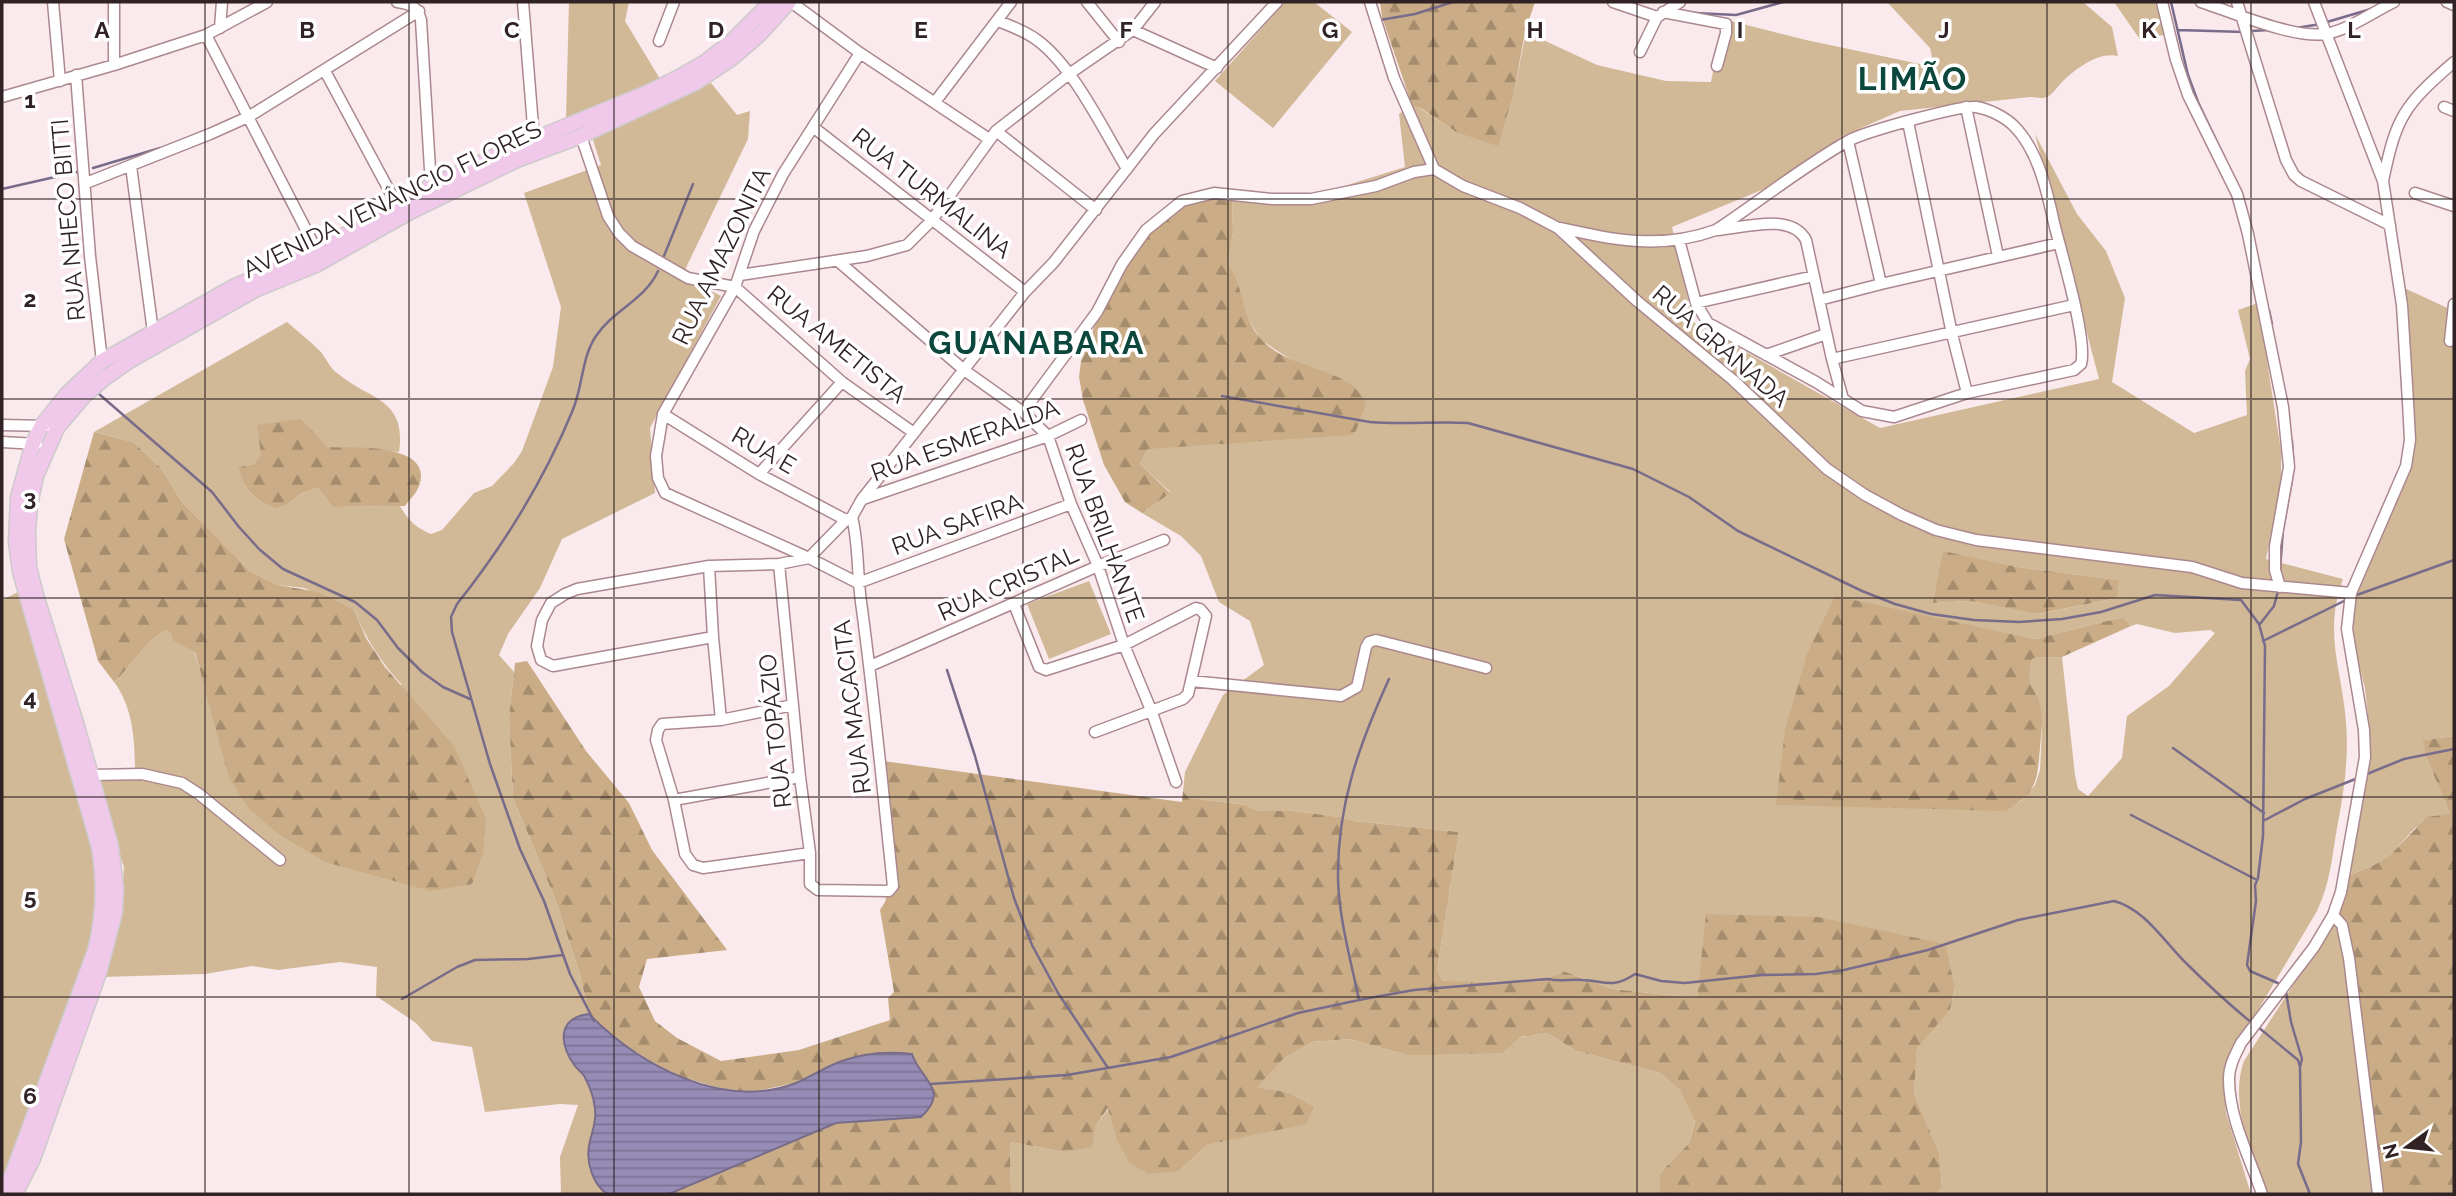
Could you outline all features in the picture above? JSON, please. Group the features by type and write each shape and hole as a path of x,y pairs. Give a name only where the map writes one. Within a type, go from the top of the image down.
{"main road":[{"name":"AVENIDA VENÂNCIO FLORES","path":"2,1194 7,1175 95,951 104,894 99,847 20,572 16,541 18,497 33,443 42,425 67,394 102,361 249,279 317,251 432,186 534,139 649,92 705,62 730,43 771,2"},
{"name":"AVENIDA VENÂNCIO FLORES","path":"15,1194 33,1158 105,956 115,912 116,887 111,846 29,567 30,505 36,476 57,428 84,396 105,378 138,356 243,297 326,260 410,212 492,172 581,136 695,83 731,59 759,35 790,2"}],"street":[{"path":"53,2 60,81"},
{"path":"114,2 114,65"},
{"path":"220,28 222,2"},
{"path":"2,97 206,35 267,2"},
{"path":"397,2 413,5 419,11 424,42 432,186"},
{"path":"523,2 534,139"},
{"path":"659,41 674,2"},
{"path":"790,2 935,102 992,135 1096,210"},
{"path":"935,102 1011,2"},
{"path":"1087,2 1119,42"},
{"path":"740,275 838,261 903,247 932,220 992,135 1069,74 1119,42 1133,30 1155,2"},
{"path":"713,637 553,666 541,660 537,646 539,628 551,603 576,589 709,566 779,564 809,558 849,518 1024,292 1054,262 1154,134 1277,2"},
{"path":"1023,412 1097,312 1122,264 1146,230 1155,220 1182,201 1214,193 1272,199 1311,199 1376,186 1434,169 1394,78 1370,2"},
{"path":"1613,2 1660,14 1723,22 1727,27 1717,66"},
{"path":"1640,52 1660,14 1680,2"},
{"path":"2162,2 2176,60 2188,95 2237,194 2248,234 2283,407 2289,467 2275,546 2275,570 2280,587"},
{"path":"2200,2 2311,35 2336,31 2394,2"},
{"path":"2237,2 2286,160 2294,175 2390,225"},
{"path":"2262,1194 2240,1135 2229,1078 2232,1060 2258,1019 2314,947 2333,915 2341,892 2365,757 2364,730 2347,629 2351,593 2398,487 2406,466 2410,440 2402,305 2383,181 2314,2"},
{"path":"2447,2 2454,5"},
{"path":"86,183 248,117 419,11"},
{"path":"998,21 1037,40 1050,51 1069,74 1127,169"},
{"path":"1133,30 1217,68"},
{"path":"206,35 317,251"},
{"name":"RUA AMAZONITA","path":"809,558 665,494 658,478 656,456 663,414 740,275 754,231 769,200 860,52"},
{"path":"2383,181 2393,135 2401,115 2409,104 2454,62"},
{"path":"325,71 397,205"},
{"name":"RUA NHECO BITTI","path":"76,75 90,256 102,361"},
{"path":"1966,107 1998,257"},
{"path":"1679,240 1696,303 1703,318 1716,329 1862,411 1894,416 1967,393 2078,368 2083,356 2059,243 2035,161 2018,132 2003,118 1976,107 1966,107 1866,133 1848,141 1716,230"},
{"path":"1908,122 1952,334 1967,393"},
{"name":"RUA TURMALINA","path":"813,127 1024,292"},
{"path":"581,136 598,191 608,216 619,233 639,250 688,278 734,287"},
{"path":"1848,141 1881,284"},
{"path":"131,166 153,332"},
{"name":"RUA GRANADA","path":"1434,169 1463,186 1520,208 1558,228 1637,301 1732,380 1828,469 1865,495 1902,515 1936,530 1976,540 2192,567 2242,583 2351,593"},
{"path":"2415,193 2454,206"},
{"path":"1558,228 1615,240 1646,243 1679,240 1716,230 1781,223 1798,229 1806,240 1843,399"},
{"path":"1819,300 2059,243"},
{"name":"RUA BRILHANTE","path":"838,261 964,370 1023,412 1048,436 1176,782"},
{"path":"1696,303 1814,276"},
{"name":"RUA AMETISTA","path":"734,287 842,382 914,433"},
{"path":"2450,341 2454,304"},
{"path":"1832,359 2074,305"},
{"path":"1766,355 1826,334"},
{"path":"759,474 842,382"},
{"name":"RUA E","path":"663,414 759,474 849,518"},
{"name":"RUA ESMERALDA","path":"862,499 1048,436 1081,420"},
{"path":"2,425 42,425 57,428"},
{"path":"2,442 49,445"},
{"name":"RUA SAFIRA","path":"858,583 1071,504"},
{"name":"RUA MACACITA","path":"818,890 890,891 893,886 870,666 858,583 857,537 849,518"},
{"name":"RUA CRISTAL","path":"870,666 1098,566 1164,540"},
{"path":"809,558 858,583"},
{"name":"RUA TOPÁZIO","path":"779,564 810,853 810,884 818,890"},
{"path":"709,566 721,720"},
{"path":"1014,604 1039,667 1046,670 1124,645 1196,608 1206,616 1188,694 1183,699 1095,732"},
{"path":"1191,681 1341,696 1357,687 1368,642 1376,640 1486,668"},
{"path":"793,705 721,720 662,724 656,740 674,800 685,854 693,865 703,868 810,853"},
{"path":"92,775 142,774 182,783 280,860"},
{"path":"674,800 800,777"},
{"path":"2333,915 2342,925 2349,958 2378,1194"}],"shaded area":[{"path":"569,2 629,2 625,21 660,79 566,118"},
{"path":"1285,2 1314,2 1352,32 1273,128 1215,81"},
{"path":"1887,2 2083,2 2112,27 2118,56 2103,56 2081,66 2045,98 2030,97 1900,111 1843,136 1769,187 1672,227 1693,322 1880,428 2099,379 2035,134 2077,214 2106,251 2125,298 2112,382 2194,433 2247,415 2245,371 2250,359 2238,310 2258,303 2281,451 2281,484 2266,559 2343,579 2334,617 2334,634 2344,703 2347,749 2342,801 2325,891 2317,911 2232,1054 2224,1082 2226,1113 2251,1194 1935,1194 1942,1188 1939,1152 1914,1094 1917,1047 1950,1010 1955,989 1944,944 1707,914 1697,998 1613,989 1563,971 1539,982 1443,981 1437,970 1459,832 1355,821 1293,811 1258,811 1246,805 1190,798 1183,791 1185,772 1223,695 1264,665 1250,621 1219,602 1201,556 1181,536 1142,513 1170,492 1140,464 1148,449 1334,377 1292,360 1276,350 1261,340 1250,322 1228,265 1233,232 1232,194 1303,199 1405,167 1399,114 1412,105 1456,132 1514,92 1526,32 1597,65 1666,81 1711,82 1723,19 1934,67 1930,48","holes":["1943,552 2017,567 2117,580 2117,598 2039,614 1970,601 1934,603","1835,597 2035,639 2123,617 2131,626 2137,624 2175,633 2210,630 2215,633 2169,686 2127,716 2122,758 2088,796 2078,789 2075,775 2062,657 2033,658 2028,675 2042,728 2040,770 2035,785 2021,801 2005,810"]},
{"path":"2114,2 2155,2 2166,34 2141,41"},
{"path":"711,83 737,115 750,111 748,139 682,276 721,296 650,428 655,493 562,539 540,588 508,634 499,655 514,672 509,718 513,798 556,901 579,971 589,1014 577,1016 574,1065 585,1079 594,1104 595,1121 589,1151 604,1193 607,1194 561,1194 560,1157 578,1105 560,1104 485,1112 472,1047 432,1041 416,1023 376,996 377,967 340,962 278,970 252,966 205,974 101,977 120,926 124,867 103,809 94,773 135,772 129,713 114,682 151,641 166,630 172,633 173,641 194,651 209,699 402,685 375,650 354,610 304,588 278,585 250,571 182,502 161,468 133,442 94,432 287,322 320,351 335,371 391,410 400,434 399,452 327,447 262,455 254,464 240,467 247,489 275,509 285,506 302,493 318,488 332,507 400,506 409,519 421,529 431,534 442,530 474,493 492,486 514,463 522,451 553,367 561,307 524,193 601,165 592,137"},
{"path":"2402,287 2454,311 2454,736 2424,740 2425,754 2450,814 2415,828 2391,854 2346,877 2370,762 2365,688 2355,650 2352,606 2359,583 2400,495 2408,469"},
{"path":"1089,581 1111,634 1049,659 1027,604"},
{"path":"24,589 95,840 98,927 2,1191 2,600"},
{"path":"2336,919 2343,919 2375,1123 2382,1194 2266,1194 2248,1145 2240,1111 2240,1077 2244,1061"},
{"path":"589,1014 609,1033 657,1066 712,1087 740,1091 768,1090 796,1083 848,1059 903,1053 912,1054 931,1085 933,1099 921,1117 836,1123 669,1194 607,1194 594,1179 589,1159 595,1119 593,1097 584,1076 570,1058 564,1041 566,1026 579,1016"},
{"path":"1547,1033 1576,1051 1660,1073 1680,1090 1695,1120 1689,1143 1660,1173 1660,1194 1011,1194 1010,1142 1064,1152 1095,1127 1109,1108 1116,1138 1179,1171 1207,1145 1306,1123 1315,1107 1290,1093 1256,1087 1283,1059 1312,1042 1349,1039 1407,1055"}],"green space":[{"path":"1380,2 1535,2 1525,32 1514,92 1498,146 1456,132 1412,105 1382,17"},
{"path":"1219,193 1232,194 1233,232 1228,265 1254,330 1270,348 1353,386 1366,403 1356,431 1350,435 1148,449 1140,464 1170,493 1142,513 1125,502 1104,465 1083,400 1079,377 1081,361 1099,315 1145,230 1170,203"},
{"path":"301,419 327,447 386,450 413,460 420,470 420,483 416,492 405,506 332,507 318,488 302,493 285,506 275,509 261,501 247,489 239,467 254,464 261,455 257,425"},
{"path":"94,432 133,442 161,468 182,502 250,571 278,585 318,592 354,610 366,638 385,667 454,746 486,819 483,853 472,884 431,891 325,862 280,835 249,809 229,778 195,652 173,641 171,633 166,630 151,641 114,682 98,661 64,539"},
{"path":"1943,551 2017,567 2118,580 2117,598 2038,614 1970,601 1933,603"},
{"path":"1835,596 2035,639 2123,617 2131,626 2062,657 2033,658 2029,676 2042,719 2038,770 2029,792 2016,805 2005,811 1776,805 1785,730 1807,654"},
{"path":"527,661 586,751 629,803 652,850 727,950 647,959 639,987 655,1021 677,1038 721,1061 799,1050 890,1020 888,998 894,992 880,910 889,886 876,760 1182,802 1183,791 1190,798 1246,805 1258,811 1293,811 1355,821 1459,832 1437,970 1443,981 1539,982 1563,971 1613,989 1697,998 1706,914 1818,917 1945,944 1955,988 1950,1010 1917,1048 1914,1094 1939,1152 1942,1188 1935,1194 1660,1194 1660,1173 1689,1143 1695,1121 1680,1090 1660,1073 1576,1051 1547,1033 1520,1037 1502,1053 1407,1055 1349,1039 1312,1042 1283,1059 1257,1087 1290,1093 1315,1107 1306,1124 1207,1145 1179,1171 1148,1174 1129,1162 1116,1138 1108,1108 1095,1127 1092,1147 1064,1152 1010,1142 1011,1194 669,1194 836,1123 921,1117 930,1107 933,1092 912,1054 897,1053 861,1055 838,1062 795,1083 748,1093 716,1087 672,1074 611,1037 589,1014 579,971 556,901 513,798 509,718 515,663"},
{"path":"2454,736 2454,1194 2382,1194 2363,1043 2336,919 2346,877 2391,854 2427,817 2450,814 2425,754 2423,740"}],"waterway":[{"path":"1380,20 1415,14 1453,2"},
{"path":"1695,13 1736,15 1783,2"},
{"path":"2171,2 2188,75 2224,157"},
{"path":"2327,22 2371,9"},
{"path":"2296,28 2321,24"},
{"path":"2178,30 2244,32"},
{"path":"2251,31 2269,30"},
{"path":"93,168 160,148"},
{"path":"2,189 77,172"},
{"path":"664,256 693,184"},
{"path":"2243,198 2247,211"},
{"path":"594,1021 570,974 544,901 520,849 490,764 452,632 451,617 457,604 506,536 561,438 576,403 587,354 596,336 611,319 645,290 658,271"},
{"path":"2269,310 2272,324"},
{"path":"99,394 212,492 259,549 283,569 355,602 377,620 398,648 422,672 443,687 470,699"},
{"path":"1222,396 1370,422 1468,423 1633,469 1689,497 1738,531 1862,591 1931,614 2019,622 2062,619 2101,612 2155,595 2241,600 2259,624 2265,646 2263,836 2247,965 2250,971 2280,984"},
{"path":"2292,441 2293,459"},
{"path":"2280,570 2283,529 2292,480"},
{"path":"2354,596 2454,560"},
{"path":"2260,624 2274,606 2278,591"},
{"path":"2263,641 2348,599"},
{"path":"947,670 975,756 1014,898 1032,945 1058,993 1108,1068"},
{"path":"1359,1000 1341,909 1338,879 1341,826 1359,752 1389,679"},
{"path":"2173,748 2264,813"},
{"path":"2367,774 2404,759 2454,749"},
{"path":"2265,820 2305,799 2358,778"},
{"path":"2131,815 2257,880"},
{"path":"930,1084 1067,1075 1171,1057 1298,1013 1414,990 1548,979 1615,983 1635,974 1661,981 1685,983 1844,970 1928,950 2018,920 2114,901 2145,919 2195,972 2252,1023"},
{"path":"402,999 457,967 475,960 563,955"},
{"path":"2286,992 2291,1022 2302,1059 2301,1142 2298,1164 2310,1194"},
{"path":"2258,1027 2298,1060 2300,1067"}],"district":[{"name":"LIMÃO","path":"1913,78"},
{"name":"GUANABARA","path":"1037,342"}]}
